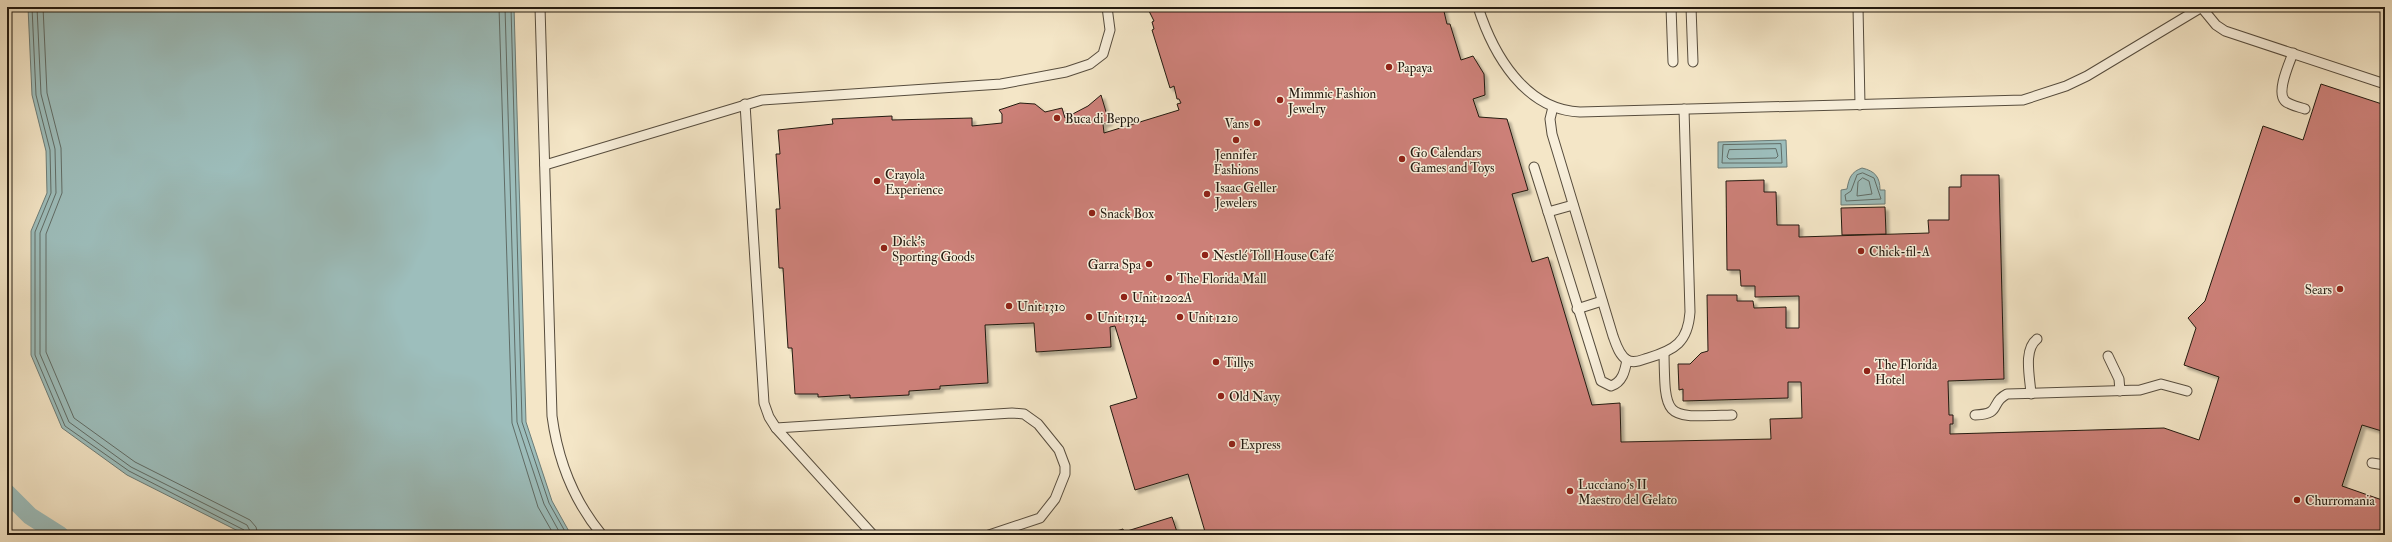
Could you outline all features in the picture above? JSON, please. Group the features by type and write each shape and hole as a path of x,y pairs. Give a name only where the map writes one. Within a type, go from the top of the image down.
{"lane":[{"path":"540,7 551,389 554,430 559,454 567,478 579,503 602,535"},
{"path":"545,165 762,100 1001,84 1053,75 1090,64 1103,54 1110,30 1107,7"},
{"path":"1478,7 1491,42 1506,67 1533,94 1553,107 1580,112 2023,100 2066,86 2087,76 2202,7 2216,25 2225,31 2385,84"},
{"path":"1671,7 1673,62"},
{"path":"1691,7 1692,62"},
{"path":"1858,7 1860,105"},
{"path":"2293,53 2282,88 2282,97 2288,103 2305,109"},
{"path":"745,104 764,403 769,417 776,428 873,535"},
{"path":"1553,107 1550,119 1552,134 1616,345 1627,360 1637,362 1664,353 1682,340 1689,319 1684,109"},
{"path":"1534,167 1601,381 1611,386 1617,384 1624,374 1627,360"},
{"path":"1548,212 1573,205"},
{"path":"1578,309 1602,301"},
{"path":"2031,394 2029,354 2032,343 2037,339"},
{"path":"1664,353 1666,402 1675,412 1687,416 1732,414"},
{"path":"2108,356 2117,372 2120,391"},
{"path":"1975,415 1989,414 1994,411 2002,397 2007,394 2140,390 2161,384 2187,391"},
{"path":"776,428 1012,413 1030,416 1060,450 1065,466 1062,482 1052,505 1040,518 989,535"},
{"path":"2372,463 2385,465"}],"water":[{"path":"28,7 514,7 526,422 552,501 571,535 246,535 127,475 62,428 31,355 31,231 47,193 46,151 32,95"},
{"path":"1786,140 1787,167 1718,168 1718,142"},
{"path":"1862,168 1870,171 1878,178 1880,190 1885,190 1885,204 1841,205 1841,190 1847,189 1851,176 1855,171"}],"building":[{"name":"The Florida Mall","path":"1147,7 1443,7 1447,24 1450,24 1461,60 1473,56 1484,74 1485,95 1473,99 1479,117 1507,119 1528,190 1512,194 1532,262 1548,257 1592,405 1620,403 1621,442 1771,439 1770,419 1802,418 1801,382 1788,382 1788,398 1683,401 1683,389 1679,390 1678,364 1690,364 1701,353 1708,351 1707,295 1737,295 1737,301 1753,301 1754,308 1786,307 1786,328 1799,328 1799,296 1755,297 1755,286 1741,286 1740,270 1727,270 1726,181 1764,180 1764,192 1776,192 1777,225 1799,225 1799,237 1929,233 1928,220 1949,220 1949,187 1961,187 1961,175 1999,175 2004,379 1948,381 1949,415 1953,415 1953,424 1950,424 1950,434 2164,428 2199,440 2219,377 2184,365 2196,328 2188,318 2205,301 2263,126 2303,140 2321,84 2385,105 2385,432 2362,425 2342,486 2385,501 2385,535 1206,535 1188,474 1135,490 1110,406 1137,398 1115,326 1110,327 1111,347 1036,352 1034,323 985,325 988,383 940,386 940,389 909,391 909,395 850,398 850,395 818,397 818,394 795,394 792,348 788,348 783,268 779,268 776,209 780,209 776,154 780,154 778,130 833,124 832,119 892,116 892,120 972,118 972,126 1002,123 1002,114 999,110 1020,103 1035,104 1045,112 1062,108 1065,118 1088,106 1101,95 1109,122 1103,124 1104,133 1179,110 1177,104 1181,103 1179,99 1177,99 1174,86 1170,88 1152,30 1154,29 1152,22 1154,21"},
{"path":"1885,207 1886,234 1842,235 1841,208"},
{"path":"1172,517 1178,535 1103,535 1123,529 1124,532"}],"waterway":[{"path":"7,493 30,516 60,535"}],"place":[{"name":"Papaya","path":"1389,67"},
{"name":"Mimmic Fashion Jewelry","path":"1280,100"},
{"name":"Buca di Beppo","path":"1057,118"},
{"name":"Vans","path":"1257,123"},
{"name":"Jennifer Fashions","path":"1236,140"},
{"name":"Go Calendars Games and Toys","path":"1402,159"},
{"name":"Crayola Experience","path":"877,181"},
{"name":"Isaac Geller Jewelers","path":"1207,194"},
{"name":"Snack Box","path":"1092,213"},
{"name":"Dick's Sporting Goods","path":"884,248"},
{"name":"Chick-fil-A","path":"1861,251"},
{"name":"Nestlé Toll House Café","path":"1205,255"},
{"name":"Garra Spa","path":"1149,264"},
{"name":"The Florida Mall","path":"1169,278"},
{"name":"Sears","path":"2340,289"},
{"name":"Unit 1202A","path":"1124,297"},
{"name":"Unit 1310","path":"1009,306"},
{"name":"Unit 1314","path":"1089,317"},
{"name":"Unit 1210","path":"1180,317"},
{"name":"Tillys","path":"1216,362"},
{"name":"The Florida Hotel","path":"1867,371"},
{"name":"Old Navy","path":"1221,396"},
{"name":"Express","path":"1232,444"},
{"name":"Lucciano's II Maestro del Gelato","path":"1570,491"},
{"name":"Churromania","path":"2297,500"}]}
